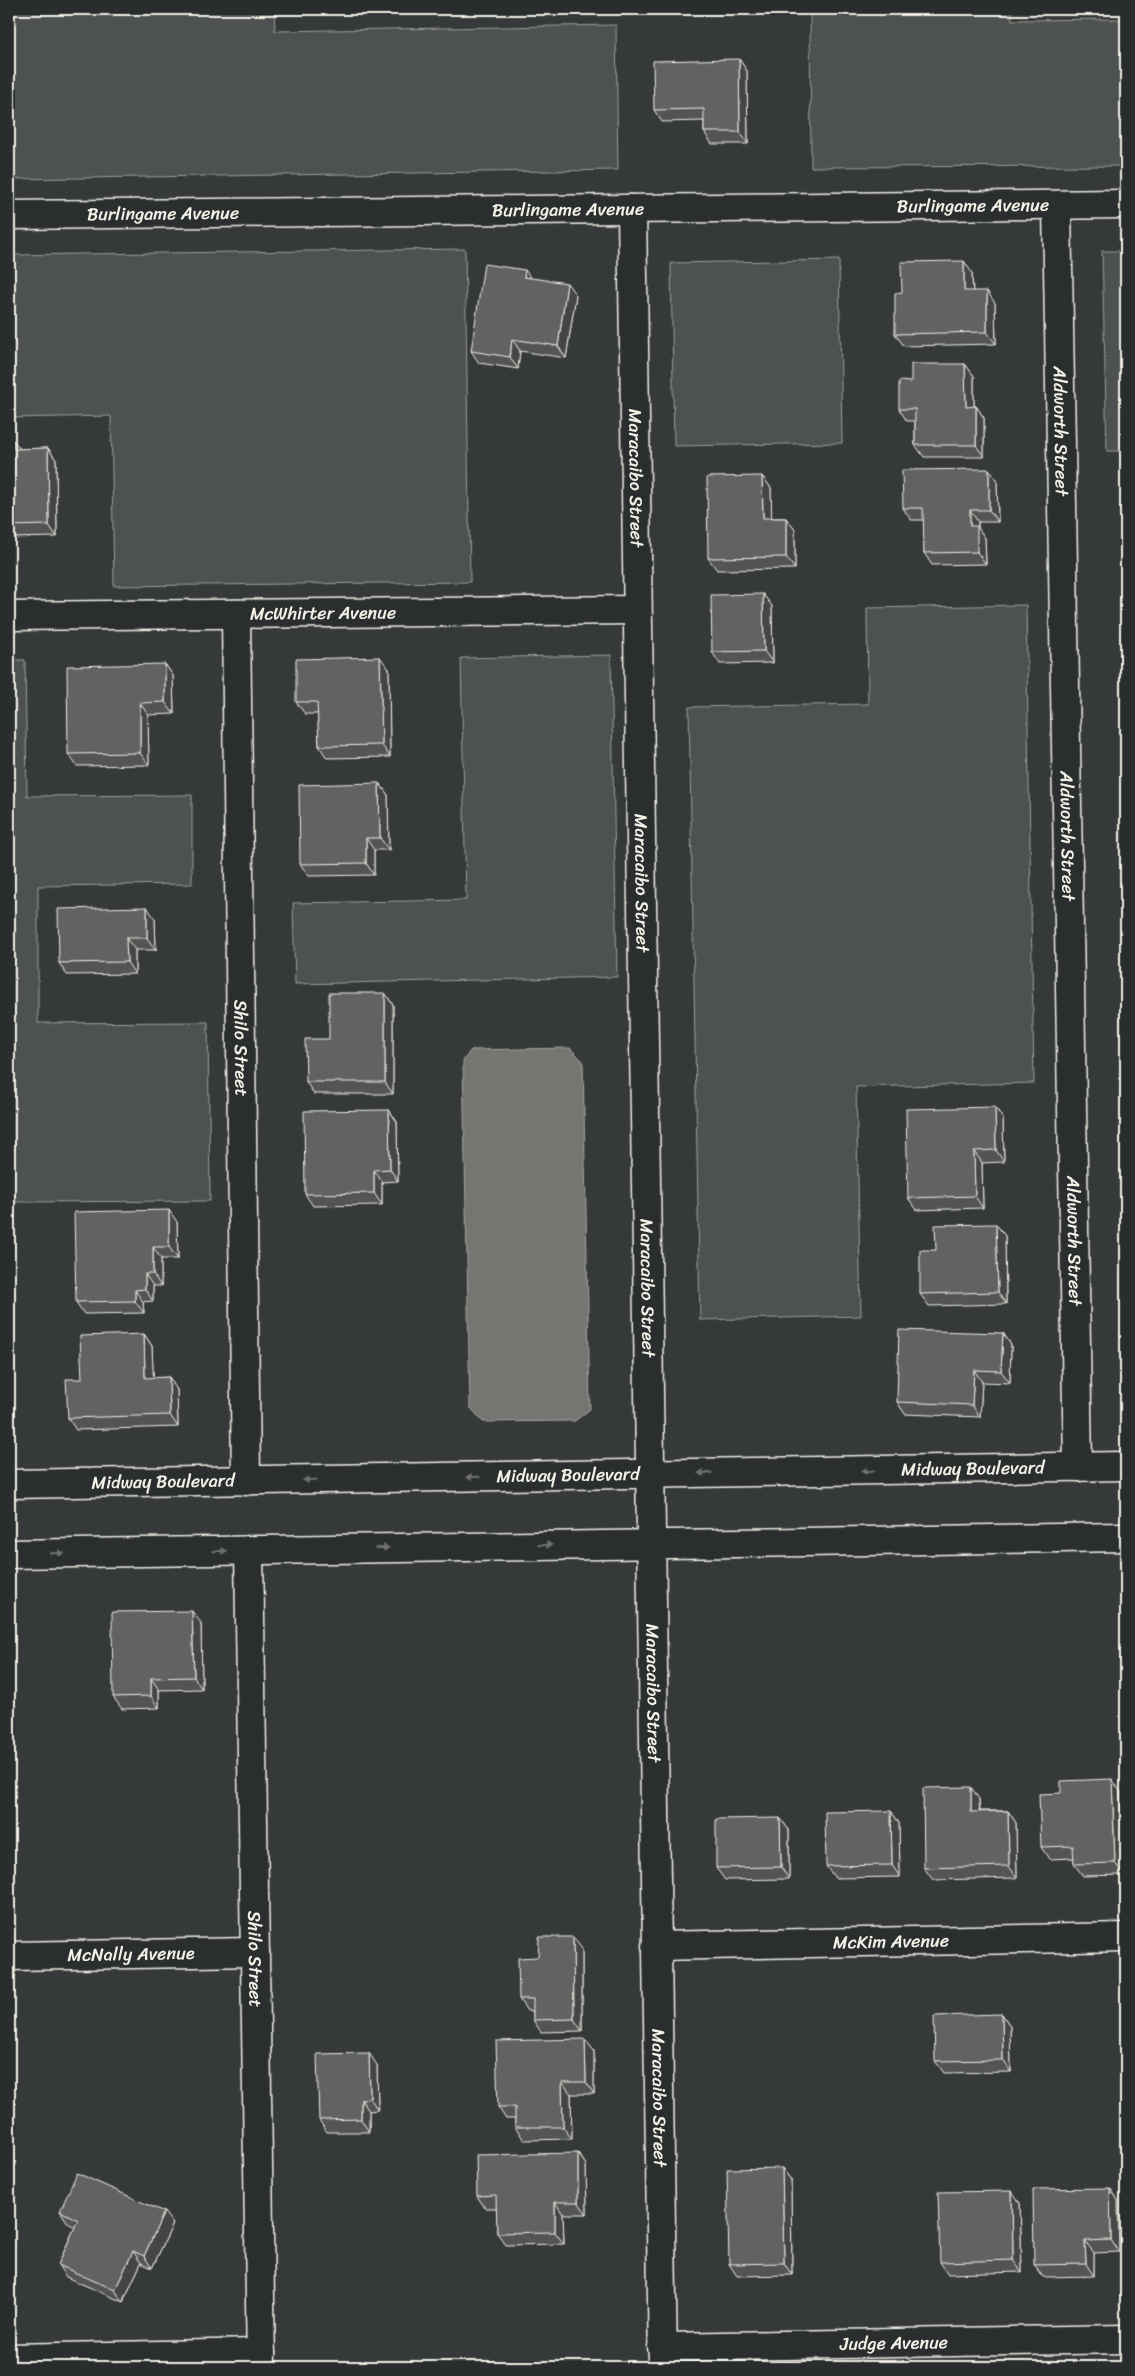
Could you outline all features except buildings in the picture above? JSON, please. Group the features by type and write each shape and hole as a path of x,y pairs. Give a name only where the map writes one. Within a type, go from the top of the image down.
{"street":[{"name":"Burlingame Avenue","path":"9,215 1126,204"},
{"name":"Aldworth Street","path":"1057,205 1078,1467"},
{"name":"Maracaibo Street","path":"632,209 663,2357"},
{"name":"McWhirter Avenue","path":"9,616 637,610"},
{"name":"Shilo Street","path":"236,614 246,1481"},
{"name":"Midway Boulevard","path":"9,1484 1126,1466"},
{"path":"9,1554 1126,1537"},
{"name":"Shilo Street","path":"249,1550 261,2360"},
{"name":"McKim Avenue","path":"656,1946 1126,1938"},
{"name":"McNally Avenue","path":"9,1956 255,1952"},
{"name":"Judge Avenue","path":"663,2357 1126,2339"},
{"path":"9,2358 261,2360"}],"shaded area":[{"path":"9,9 274,9 275,31 616,25 618,170 9,179"},
{"path":"810,9 1012,9 1012,20 1126,19 1126,166 811,167"},
{"path":"465,249 470,582 114,586 111,416 9,418 9,255"},
{"path":"1102,251 1126,251 1126,451 1107,451"},
{"path":"839,260 842,443 674,446 671,263"},
{"path":"1026,605 1034,1083 856,1087 861,1316 700,1320 689,707 868,704 867,608"},
{"path":"611,655 617,977 295,984 293,903 466,900 461,658"},
{"path":"9,660 25,660 27,796 192,795 192,884 38,886 38,1023 208,1022 210,1201 9,1202"},
{"path":"570,1048 583,1061 590,1409 575,1421 483,1422 470,1407 463,1061 471,1050"}]}
